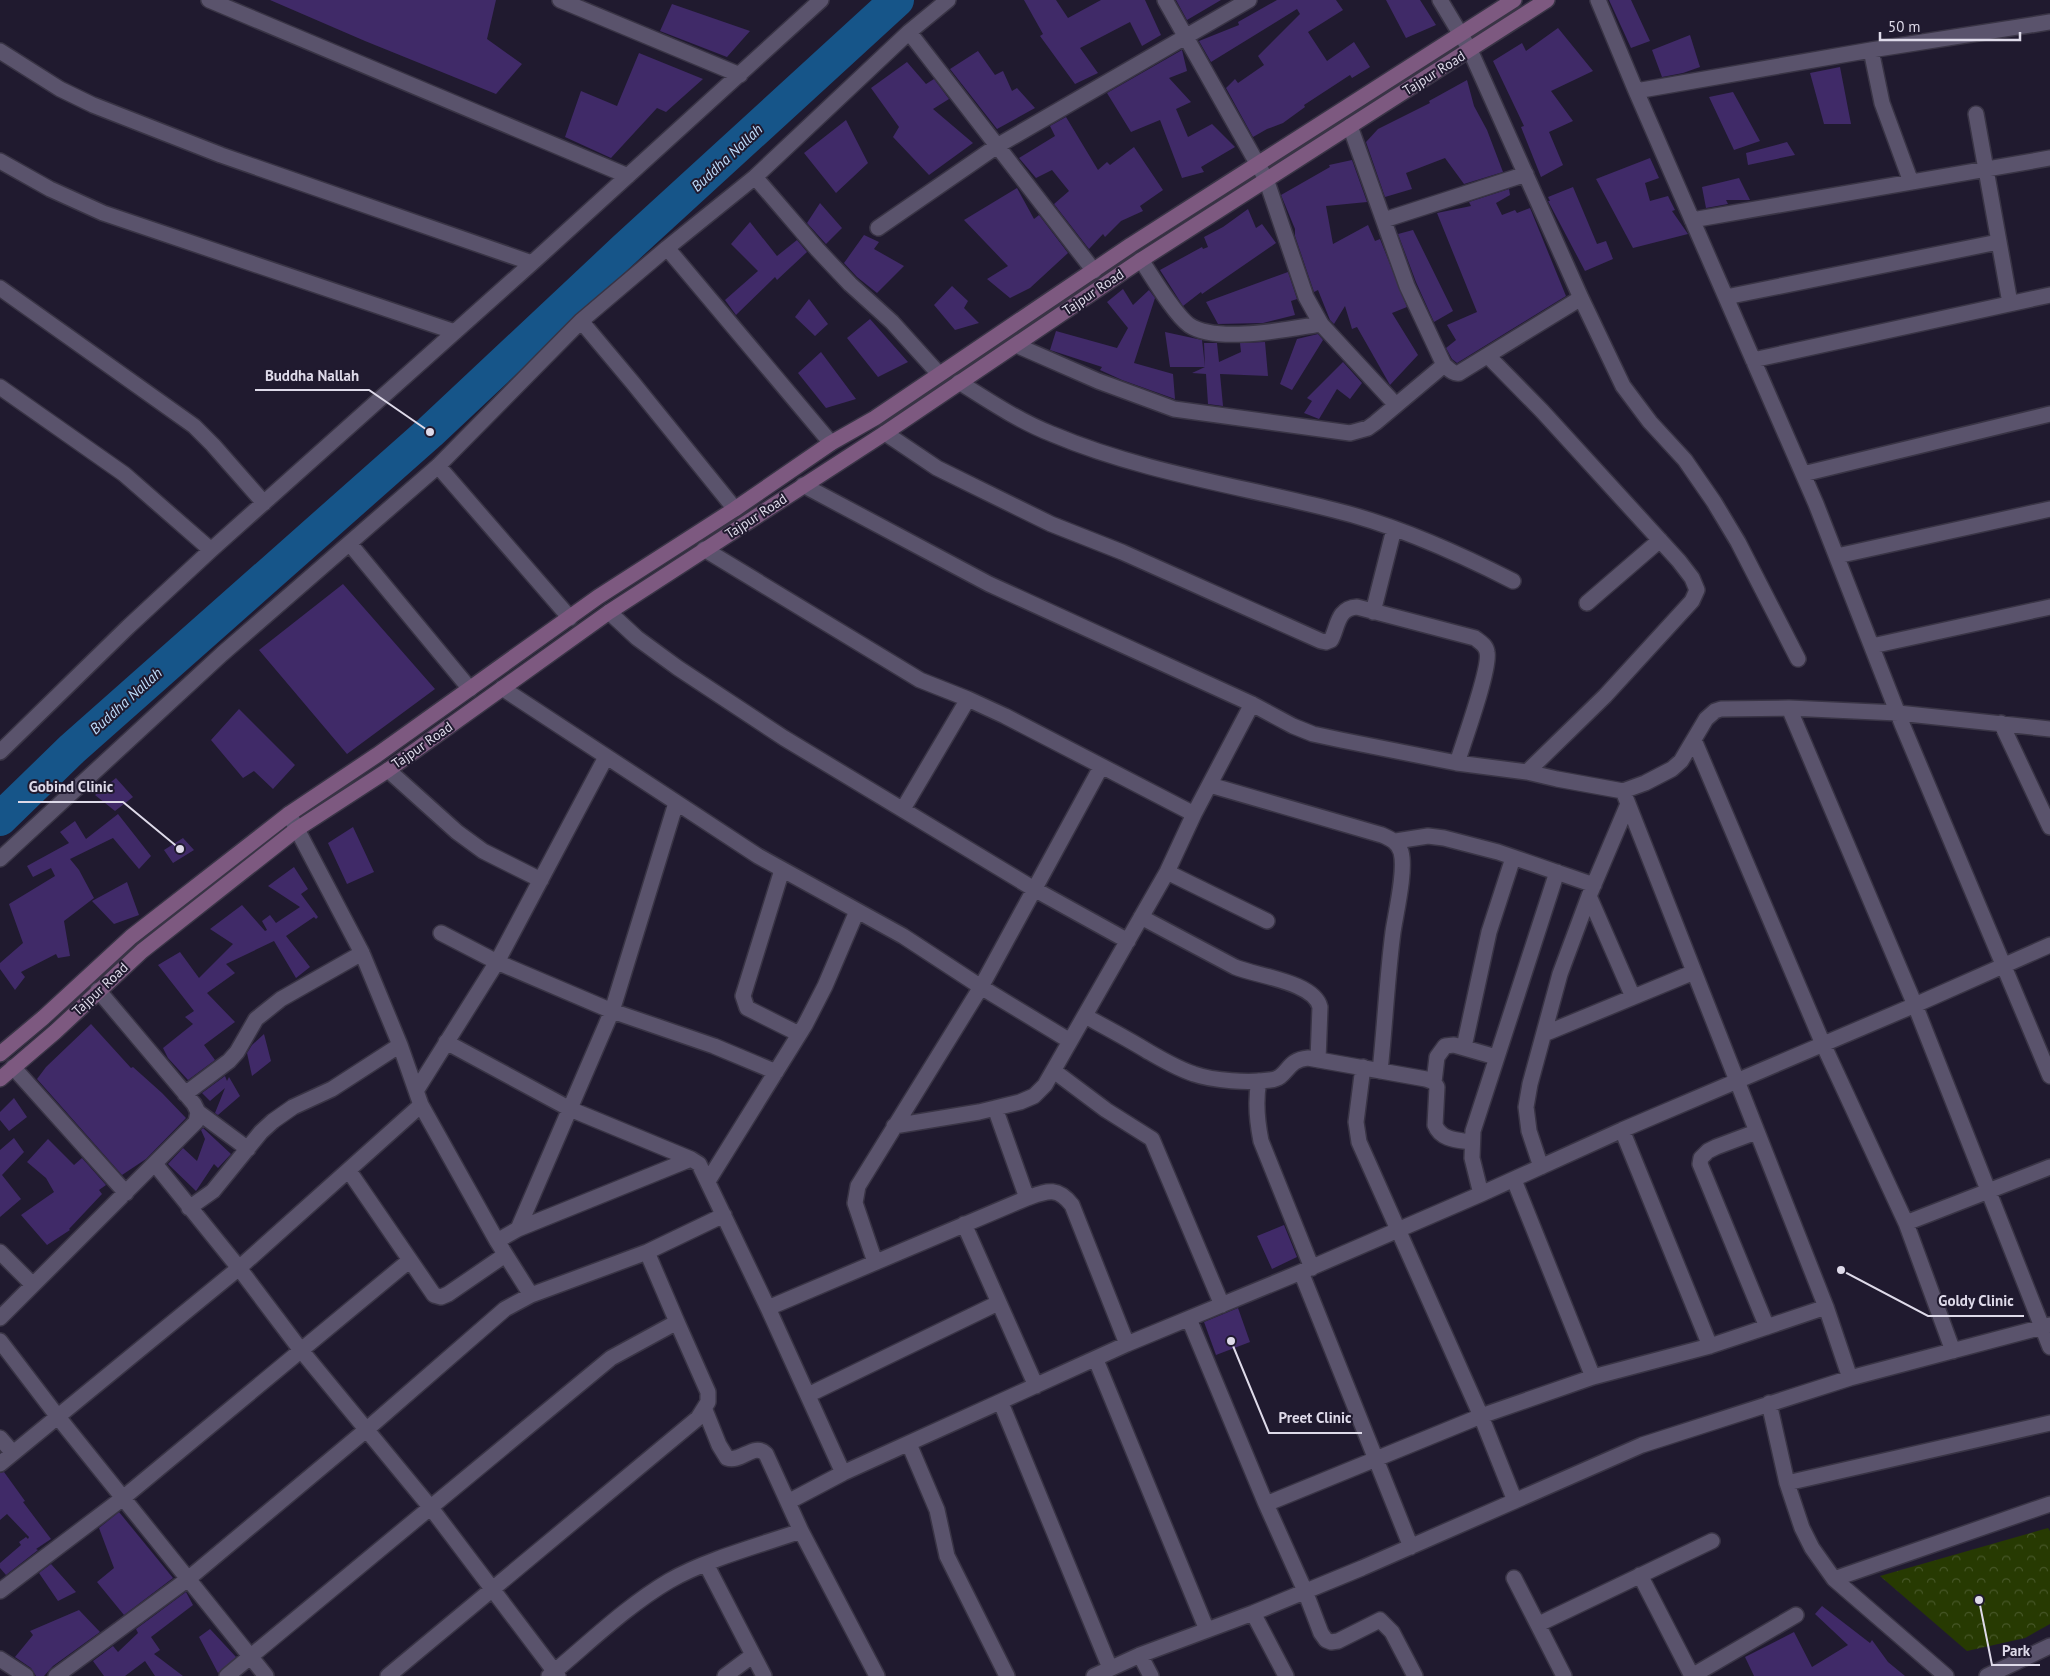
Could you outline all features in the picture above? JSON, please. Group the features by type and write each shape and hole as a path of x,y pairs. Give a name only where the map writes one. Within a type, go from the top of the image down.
{"main road":[{"name":"Tajpur Road","path":"0,1054 43,1018 130,937 289,814 377,755 598,597 735,509 832,443 876,418 1061,291 1514,0"},
{"name":"Tajpur Road","path":"0,1079 55,1032 142,951 297,829 388,770 609,612 885,433 1140,260 1547,0"}],"street":[{"path":"209,0 628,176"},
{"path":"560,0 740,74"},
{"path":"0,752 128,627 211,550 532,263 821,0"},
{"path":"0,860 222,654 438,466 581,321 755,177 909,32 948,0"},
{"path":"1165,0 1266,179 1306,297 1321,324 1396,405"},
{"path":"878,228 996,146 1249,0"},
{"path":"1440,0 1470,50 1581,298 1623,386 1650,422 1685,460 1709,495 1734,535 1798,659"},
{"path":"1598,0 1636,92 1803,474 1898,713 2050,1076"},
{"path":"1636,92 1871,50 2050,22"},
{"path":"909,32 1094,271"},
{"path":"1871,50 1882,103 1911,182"},
{"path":"0,52 60,89 93,105 221,155 532,263"},
{"path":"1976,114 2010,303"},
{"path":"1350,126 1407,286 1444,365 1457,373 1581,298"},
{"path":"1692,220 2050,158"},
{"path":"0,161 50,189 102,212 455,332"},
{"path":"1384,220 1526,174"},
{"path":"755,177 817,249 850,284 892,322 939,374"},
{"path":"1726,297 1998,242"},
{"path":"667,248 832,443"},
{"path":"1140,260 1179,316 1190,325 1204,331 1237,335 1321,324"},
{"path":"0,288 194,426 214,445 264,503"},
{"path":"1754,360 2050,295"},
{"path":"581,321 633,382 735,509"},
{"path":"1016,345 1098,381 1174,409 1350,432 1368,428 1444,365"},
{"path":"1488,356 1542,411 1660,540 1692,578 1696,590 1696,595 1692,601 1605,696 1527,772"},
{"path":"959,382 1015,417 1052,434 1097,450 1226,486 1334,510 1394,529 1457,553 1514,581"},
{"path":"0,387 124,474 211,550"},
{"path":"1803,474 2050,414"},
{"path":"885,433 936,468 1051,524 1122,552 1321,641 1331,640 1341,614 1345,610 1356,607 1475,638 1486,647 1488,654 1482,686 1457,763"},
{"path":"438,466 570,618"},
{"path":"803,485 989,584 1314,734 1457,763 1527,772 1626,798"},
{"path":"1837,556 2050,510"},
{"path":"1373,612 1394,529"},
{"path":"1588,602 1660,540"},
{"path":"350,544 470,689"},
{"path":"704,549 920,680 1005,716 1194,814"},
{"path":"1872,646 2050,607"},
{"path":"609,612 636,638 784,738 1034,889 1128,940"},
{"path":"502,688 758,856 903,936 981,987 1070,1041"},
{"path":"903,809 968,699"},
{"path":"894,1126 1020,1102 1034,1096 1045,1085 1167,872 1194,814 1252,704"},
{"path":"1789,708 1915,1006 1988,1190 2046,1326 2050,1347"},
{"path":"1542,1167 1529,1131 1526,1107 1530,1084 1560,974 1591,890 1626,798 1651,780 1672,769 1681,761 1706,719 1715,711 1721,709 1789,708 1898,713 2050,729"},
{"path":"2001,723 2050,826"},
{"path":"1694,740 1823,1044 1906,1223 1953,1351"},
{"path":"0,1464 239,1268 349,1171 419,1098 446,1042 497,962 606,757"},
{"path":"875,1262 855,1203 858,1186 981,987 1101,767"},
{"path":"388,770 457,832 483,851 542,880"},
{"path":"1210,785 1382,835 1396,841 1428,836 1444,838 1558,872 1591,890 1633,997"},
{"path":"1626,798 1826,1308 1850,1378"},
{"path":"518,1229 612,1010 676,803"},
{"path":"289,814 362,953 400,1045 419,1098 505,1255 531,1295"},
{"path":"1380,1071 1393,934 1402,870 1402,854 1396,841"},
{"path":"1464,1047 1489,932 1513,858"},
{"path":"782,870 743,996 747,1008 799,1034"},
{"path":"1167,872 1267,921"},
{"path":"1481,1194 1472,1158 1471,1142 1473,1131 1558,872"},
{"path":"708,1181 799,1034 826,986 857,911"},
{"path":"1141,917 1235,967 1250,973 1280,980 1310,993 1319,1002 1320,1007 1318,1060"},
{"path":"441,933 497,962 612,1010 714,1046 776,1072"},
{"path":"788,1502 843,1473 1096,1360 1126,1344 1307,1270 1514,1180 1622,1130 1915,1006 2050,944"},
{"path":"185,1094 229,1061 256,1019 281,999 362,953"},
{"path":"1544,1034 1694,972"},
{"path":"98,990 198,1112 248,1149"},
{"path":"1085,1016 1193,1074 1214,1079 1259,1081 1276,1079 1289,1066 1300,1059 1318,1060 1434,1082"},
{"path":"446,1042 570,1109 691,1159 698,1164 708,1181 768,1308 843,1473"},
{"path":"189,1208 213,1191 261,1132 283,1114 332,1088 400,1045"},
{"path":"1471,1142 1450,1139 1440,1133 1435,1125 1438,1095 1434,1082 1437,1057 1440,1051 1450,1045 1464,1047 1496,1057"},
{"path":"13,1067 126,1193"},
{"path":"1364,1068 1356,1122 1356,1135 1481,1416 1515,1501"},
{"path":"1054,1072 1106,1110 1152,1139 1222,1305"},
{"path":"1259,1081 1256,1100 1261,1141 1376,1458 1411,1547"},
{"path":"995,1108 1027,1198"},
{"path":"0,1318 188,1132 196,1122 198,1112"},
{"path":"1622,1130 1710,1346"},
{"path":"1756,1132 1708,1151 1701,1158 1700,1164 1767,1327"},
{"path":"497,1240 518,1229 691,1159"},
{"path":"155,1164 239,1268 300,1350 431,1508 493,1589 554,1674 610,1624 670,1580 706,1564 801,1531"},
{"path":"1906,1223 2050,1167"},
{"path":"349,1171 434,1295 441,1296 456,1290 505,1255"},
{"path":"1514,1180 1593,1377"},
{"path":"768,1308 1027,1198 1043,1192 1055,1191 1066,1196 1072,1205 1126,1344"},
{"path":"56,1676 188,1579 366,1430 506,1309 531,1295 647,1252 724,1215"},
{"path":"964,1224 1036,1386"},
{"path":"0,1252 33,1285"},
{"path":"388,1676 698,1418 705,1410 708,1402 708,1392 647,1252"},
{"path":"0,1591 123,1498 410,1260"},
{"path":"808,1395 998,1303"},
{"path":"1266,1504 1481,1416 1593,1377 1710,1346 1826,1308"},
{"path":"1189,1319 1266,1504 1305,1591 1321,1633 1326,1640 1331,1642 1338,1641 1380,1620 1392,1632 1415,1676"},
{"path":"227,1676 611,1358 677,1322"},
{"path":"1094,1676 1140,1655 1253,1613 1411,1547 1642,1446 1850,1378 2046,1326"},
{"path":"0,1341 58,1417 266,1676"},
{"path":"1096,1360 1207,1630"},
{"path":"1001,1403 1110,1668"},
{"path":"1769,1403 1787,1483 1802,1528 1812,1548 1834,1579 1946,1676"},
{"path":"705,1410 724,1455 731,1460 756,1450 763,1451 769,1458 801,1531 877,1676"},
{"path":"1787,1483 2050,1423"},
{"path":"0,1438 13,1453"},
{"path":"909,1444 938,1510 947,1556 1007,1676"},
{"path":"1834,1579 2050,1504"},
{"path":"1539,1624 1712,1540"},
{"path":"706,1564 764,1676"},
{"path":"1640,1575 1692,1676 1796,1615"},
{"path":"1514,1578 1564,1676"},
{"path":"1253,1613 1286,1676"},
{"path":"1987,1676 2050,1646"},
{"path":"725,1676 753,1655"},
{"path":"1140,1655 1152,1676"},
{"path":"0,1659 26,1676"}],"green space":[{"path":"2048,1528 2050,1531 2050,1624 2025,1638 1967,1651 1880,1576"}],"building":[{"path":"270,0 496,0 487,39 522,64 496,94"},
{"path":"1024,0 1056,0 1068,18 1101,0 1145,0 1161,35 1142,46 1130,22 1080,48 1098,73 1075,84 1040,36 1043,34"},
{"path":"1176,0 1221,0 1187,20"},
{"path":"1277,0 1336,0 1343,10 1308,32 1327,61 1354,42 1370,67 1352,78 1350,75 1304,105 1305,107 1283,123 1253,137 1226,88 1235,79 1238,83 1264,65 1258,56 1300,14 1297,9 1211,62 1199,41 1239,25 1238,22"},
{"path":"1386,0 1420,0 1436,25 1406,38"},
{"path":"1609,0 1631,0 1650,41 1631,48"},
{"path":"672,4 750,31 727,57 660,31"},
{"path":"1558,28 1593,71 1551,91 1573,121 1549,132 1563,165 1541,177 1521,127 1524,126 1493,61 1522,43 1526,51"},
{"path":"1690,35 1700,67 1662,77 1652,50"},
{"path":"1182,50 1187,71 1169,78 1191,102 1176,109 1188,137 1212,124 1235,147 1201,167 1204,172 1182,178 1160,120 1131,132 1107,93"},
{"path":"978,51 995,75 1003,71 1012,91 1017,88 1035,108 997,129 950,69"},
{"path":"639,53 703,79 666,112 657,108 611,158 565,137 581,91 617,106"},
{"path":"907,62 926,84 934,79 949,99 933,109 973,143 929,175 893,137 899,127 871,88"},
{"path":"1840,67 1851,124 1824,124 1810,73"},
{"path":"1467,80 1474,106 1487,130 1503,172 1464,184 1445,158 1406,173 1412,189 1385,197 1366,142 1378,129 1430,103 1429,101"},
{"path":"1733,92 1760,141 1734,150 1709,97"},
{"path":"1066,117 1098,170 1107,162 1110,165 1134,147 1163,190 1140,206 1143,211 1121,221 1105,237 1103,234 1089,249 1054,204 1069,191 1052,170 1036,178 1019,158 1055,136 1050,126"},
{"path":"846,120 868,163 836,193 804,153"},
{"path":"1787,142 1795,155 1748,165 1746,153"},
{"path":"1650,158 1659,178 1645,183 1650,201 1668,196 1675,210 1672,211 1688,234 1633,248 1596,179"},
{"path":"1352,160 1367,202 1326,206 1333,244 1368,225 1375,241 1380,239 1407,307 1392,313 1418,355 1390,385 1357,327 1352,329 1345,306 1334,324 1330,320 1318,290 1314,292 1295,236 1295,229 1281,195 1330,167 1329,165"},
{"path":"1739,178 1750,200 1726,200 1728,204 1706,208 1702,187"},
{"path":"1573,187 1597,244 1606,241 1613,259 1585,271 1548,201 1550,201 1548,197"},
{"path":"1017,188 1034,219 1039,215 1068,253 1030,288 1010,298 987,279 1008,266 964,220"},
{"path":"1509,189 1510,195 1496,203 1502,215 1515,210 1517,213 1530,208 1566,296 1457,363 1452,359 1446,348 1456,340 1447,325 1477,312 1437,213 1471,206 1469,202"},
{"path":"820,203 842,228 826,244 807,223"},
{"path":"1248,209 1256,228 1262,224 1276,243 1183,306 1160,270 1202,247 1203,249 1208,247 1204,237 1223,227"},
{"path":"750,222 777,256 797,240 807,252 777,280 775,277 736,315 725,300 758,271 731,244"},
{"path":"1413,230 1453,311 1434,322 1416,282 1398,234"},
{"path":"864,235 879,242 874,249 904,266 877,293 857,277 844,263"},
{"path":"1288,272 1297,299 1291,301 1295,315 1263,323 1218,324 1206,302"},
{"path":"952,286 968,301 964,308 979,323 955,330 934,305"},
{"path":"1123,289 1133,305 1149,290 1155,298 1134,363 1173,374 1175,399 1122,380 1100,370 1102,367 1050,350 1056,331 1117,348 1128,328 1107,302"},
{"path":"809,299 828,324 815,336 795,317"},
{"path":"870,319 908,362 878,377 847,338"},
{"path":"1165,332 1202,340 1205,367 1170,367"},
{"path":"1318,334 1323,340 1292,390 1280,384 1297,339"},
{"path":"1265,342 1268,376 1220,374 1223,406 1208,404 1206,374 1192,373 1205,367 1204,343 1217,343 1219,362 1241,352 1240,343"},
{"path":"821,352 856,399 826,408 798,373"},
{"path":"1343,362 1362,383 1350,399 1337,389 1319,419 1304,413 1312,401 1307,398"},
{"path":"343,584 435,689 347,754 259,650"},
{"path":"239,709 295,765 273,789 254,771 243,778 211,740"},
{"path":"116,778 133,797 115,811 95,795"},
{"path":"118,814 151,856 139,869 113,838 70,859 79,870 94,898 64,921 70,956 58,958 56,954 21,972 25,977 15,990 0,969 0,963 23,943 9,904 55,876 51,868 33,877 27,866 69,843 60,832 75,821 86,839"},
{"path":"353,827 374,872 347,884 328,843"},
{"path":"183,838 194,850 173,863 164,850"},
{"path":"294,867 308,889 301,894 318,917 316,919 314,917 286,936 310,967 296,978 274,941 226,964 235,973 207,993 235,1022 204,1045 215,1060 188,1080 168,1058 163,1048 193,1024 185,1017 194,1011 158,965 180,952 199,978 233,944 210,929 242,905 265,931 267,930 262,921 270,915 276,923 300,907 268,886"},
{"path":"127,882 139,915 114,924 92,901"},
{"path":"91,1024 131,1068 133,1067 162,1093 186,1118 146,1159 122,1175 37,1079 46,1067"},
{"path":"264,1034 271,1061 252,1076 247,1053 252,1045"},
{"path":"225,1076 227,1081 229,1077 240,1096 218,1115 215,1113 225,1088 210,1101 202,1093"},
{"path":"14,1098 27,1117 9,1131 0,1120 0,1112"},
{"path":"203,1128 231,1154 218,1168 214,1164 196,1191 168,1164 183,1148 197,1161 205,1139 201,1130"},
{"path":"14,1138 24,1152 2,1175 21,1199 0,1217 0,1150"},
{"path":"48,1139 74,1165 82,1158 106,1185 99,1190 102,1194 70,1230 47,1245 21,1215 54,1192 46,1178 27,1162"},
{"path":"1284,1225 1297,1257 1272,1269 1257,1236"},
{"path":"1238,1308 1250,1342 1216,1355 1204,1322"},
{"path":"4,1472 25,1501 23,1502 51,1539 36,1549 38,1550 6,1575 0,1568 0,1563 21,1545 19,1542 29,1537 7,1514 0,1520 0,1473"},
{"path":"119,1512 173,1578 124,1615 97,1582 114,1568 99,1528"},
{"path":"51,1564 76,1592 58,1601 39,1573"},
{"path":"186,1592 193,1605 151,1637 160,1650 154,1654 183,1676 155,1676 145,1661 125,1676 104,1676 93,1661 113,1646 118,1652 138,1633 136,1629"},
{"path":"1822,1606 1870,1643 1872,1640 1888,1662 1905,1676 1754,1676 1745,1657 1794,1632 1812,1667 1848,1645 1815,1614"},
{"path":"79,1610 100,1632 53,1666 44,1676 36,1676 31,1668 15,1657 33,1635 30,1631"},
{"path":"210,1629 236,1657 218,1673 199,1637"}],"waterway":[{"name":"Buddha Nallah","path":"0,819 72,749 430,432 625,249 897,0"}],"place":[{"name":"Buddha Nallah","path":"430,432"},
{"name":"Gobind Clinic","path":"180,849"},
{"name":"Goldy Clinic","path":"1841,1270"},
{"name":"Preet Clinic","path":"1231,1341"},
{"name":"Park","path":"1979,1600"}]}
